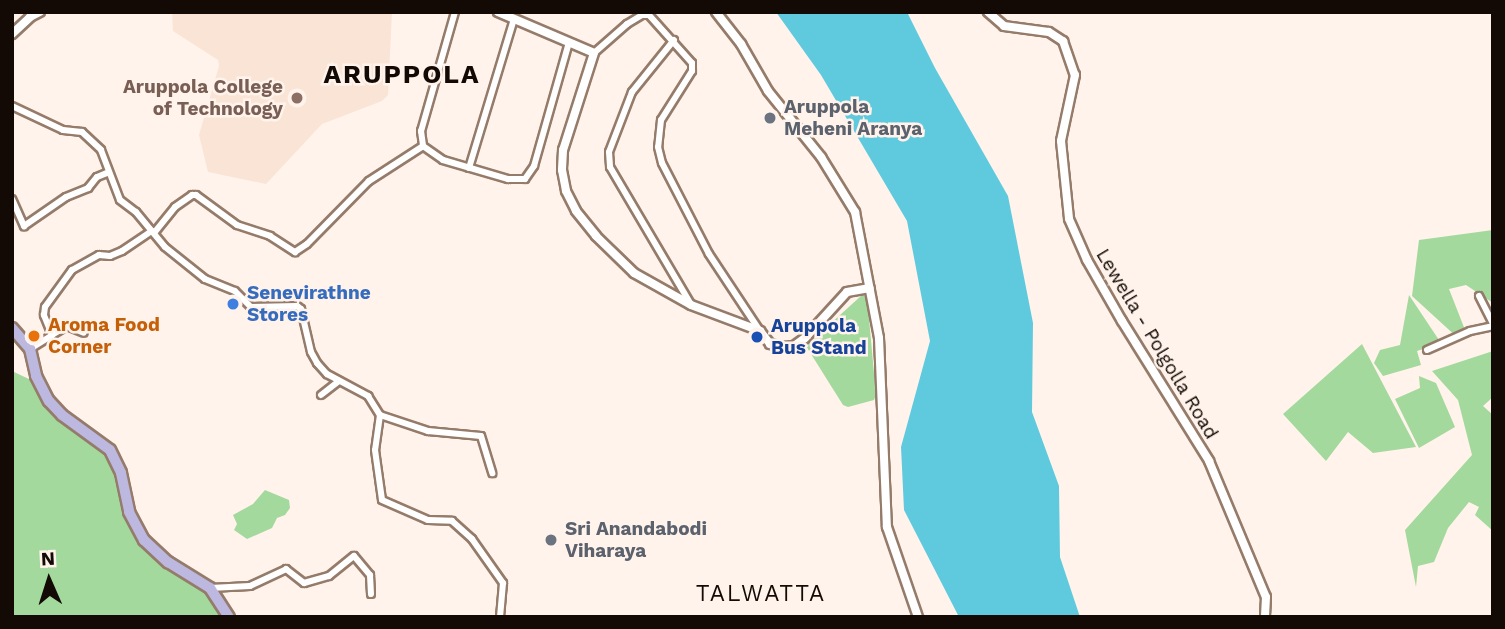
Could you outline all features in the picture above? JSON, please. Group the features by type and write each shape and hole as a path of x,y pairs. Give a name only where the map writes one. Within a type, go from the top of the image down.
{"main road":[{"path":"12,328 30,349 36,376 50,401 74,425 101,441 117,461 129,512 144,540 168,562 210,588 229,617"}],"street":[{"path":"12,34 27,15 40,12"},
{"path":"455,12 421,131 423,146 443,160 469,168 519,180 529,175 569,42"},
{"path":"498,12 594,53"},
{"path":"716,12 741,44 768,91 821,157 855,212 879,338 887,527 918,617"},
{"name":"Lewella - Polgolla Road","path":"989,12 1004,26 1049,32 1063,41 1075,75 1061,141 1069,219 1087,260 1116,311 1209,461 1266,597 1265,617"},
{"path":"760,331 691,305 634,273 596,236 576,211 566,191 563,150 594,53 641,13 649,15 692,63 692,71 661,120 658,147 662,163 709,254 770,344 794,346 847,292 870,288"},
{"path":"469,168 514,19"},
{"path":"674,40 632,92 609,152 614,180 691,305"},
{"path":"12,106 63,130 82,132 101,150 107,173 120,200 136,212 165,247 205,279 235,292 251,307 297,306 301,309 311,352 317,363 339,381 368,396 380,415 428,431 481,436 492,473"},
{"path":"52,335 44,315 45,307 72,270 100,256 110,256 122,251 153,232 175,207 192,194 237,225 270,236 295,252 307,244 369,181 423,146"},
{"path":"12,199 24,226 66,197 88,188 97,177 107,173"},
{"path":"1427,350 1470,331 1493,325 1479,296"},
{"path":"30,349 67,326 84,333"},
{"path":"321,394 339,381"},
{"path":"380,415 375,450 382,500 428,520 452,520 472,539 503,583 500,617"},
{"path":"210,588 250,586 286,569 304,583 329,576 354,556 370,575 370,594"}],"shaded area":[{"name":"Aruppola College of Technology","path":"172,12 392,12 388,95 382,101 322,124 266,184 208,172 199,135 219,66 218,60 173,31"}],"green space":[{"path":"1493,230 1493,303 1466,285 1449,289 1467,335 1459,339 1412,296 1419,240"},
{"path":"862,295 867,297 876,395 874,400 848,407 843,405 806,346"},
{"path":"1409,295 1441,343 1417,351 1421,365 1383,376 1374,363 1380,350 1400,345"},
{"path":"1362,344 1416,447 1373,453 1348,432 1326,461 1283,414"},
{"path":"1493,351 1493,397 1483,406 1493,415 1493,531 1475,515 1479,507 1469,502 1448,528 1434,562 1418,566 1416,587 1405,530 1472,455 1458,400 1432,371"},
{"path":"12,371 31,380 68,424 105,453 121,473 135,527 216,600 224,617 12,617"},
{"path":"1419,376 1436,383 1455,427 1419,448 1395,399 1420,388"},
{"path":"265,490 289,500 290,508 285,515 277,518 272,528 247,539 234,530 237,524 233,515 253,504"}],"water":[{"path":"776,12 907,12 935,68 1008,196 1033,323 1032,412 1059,486 1060,557 1080,617 959,617 904,510 901,447 930,341 907,221 821,75"}],"place":[{"name":"Aruppola College of Technology","path":"297,98"},
{"name":"Aruppola Meheni Aranya","path":"770,118"},
{"name":"Senevirathne Stores","path":"233,304"},
{"name":"Aroma Food Corner","path":"34,336"},
{"name":"Aruppola Bus Stand","path":"757,337"},
{"name":"Sri Anandabodi Viharaya","path":"551,540"}],"district":[{"name":"ARUPPOLA","path":"402,75"},
{"name":"TALWATTA","path":"761,594"}]}
